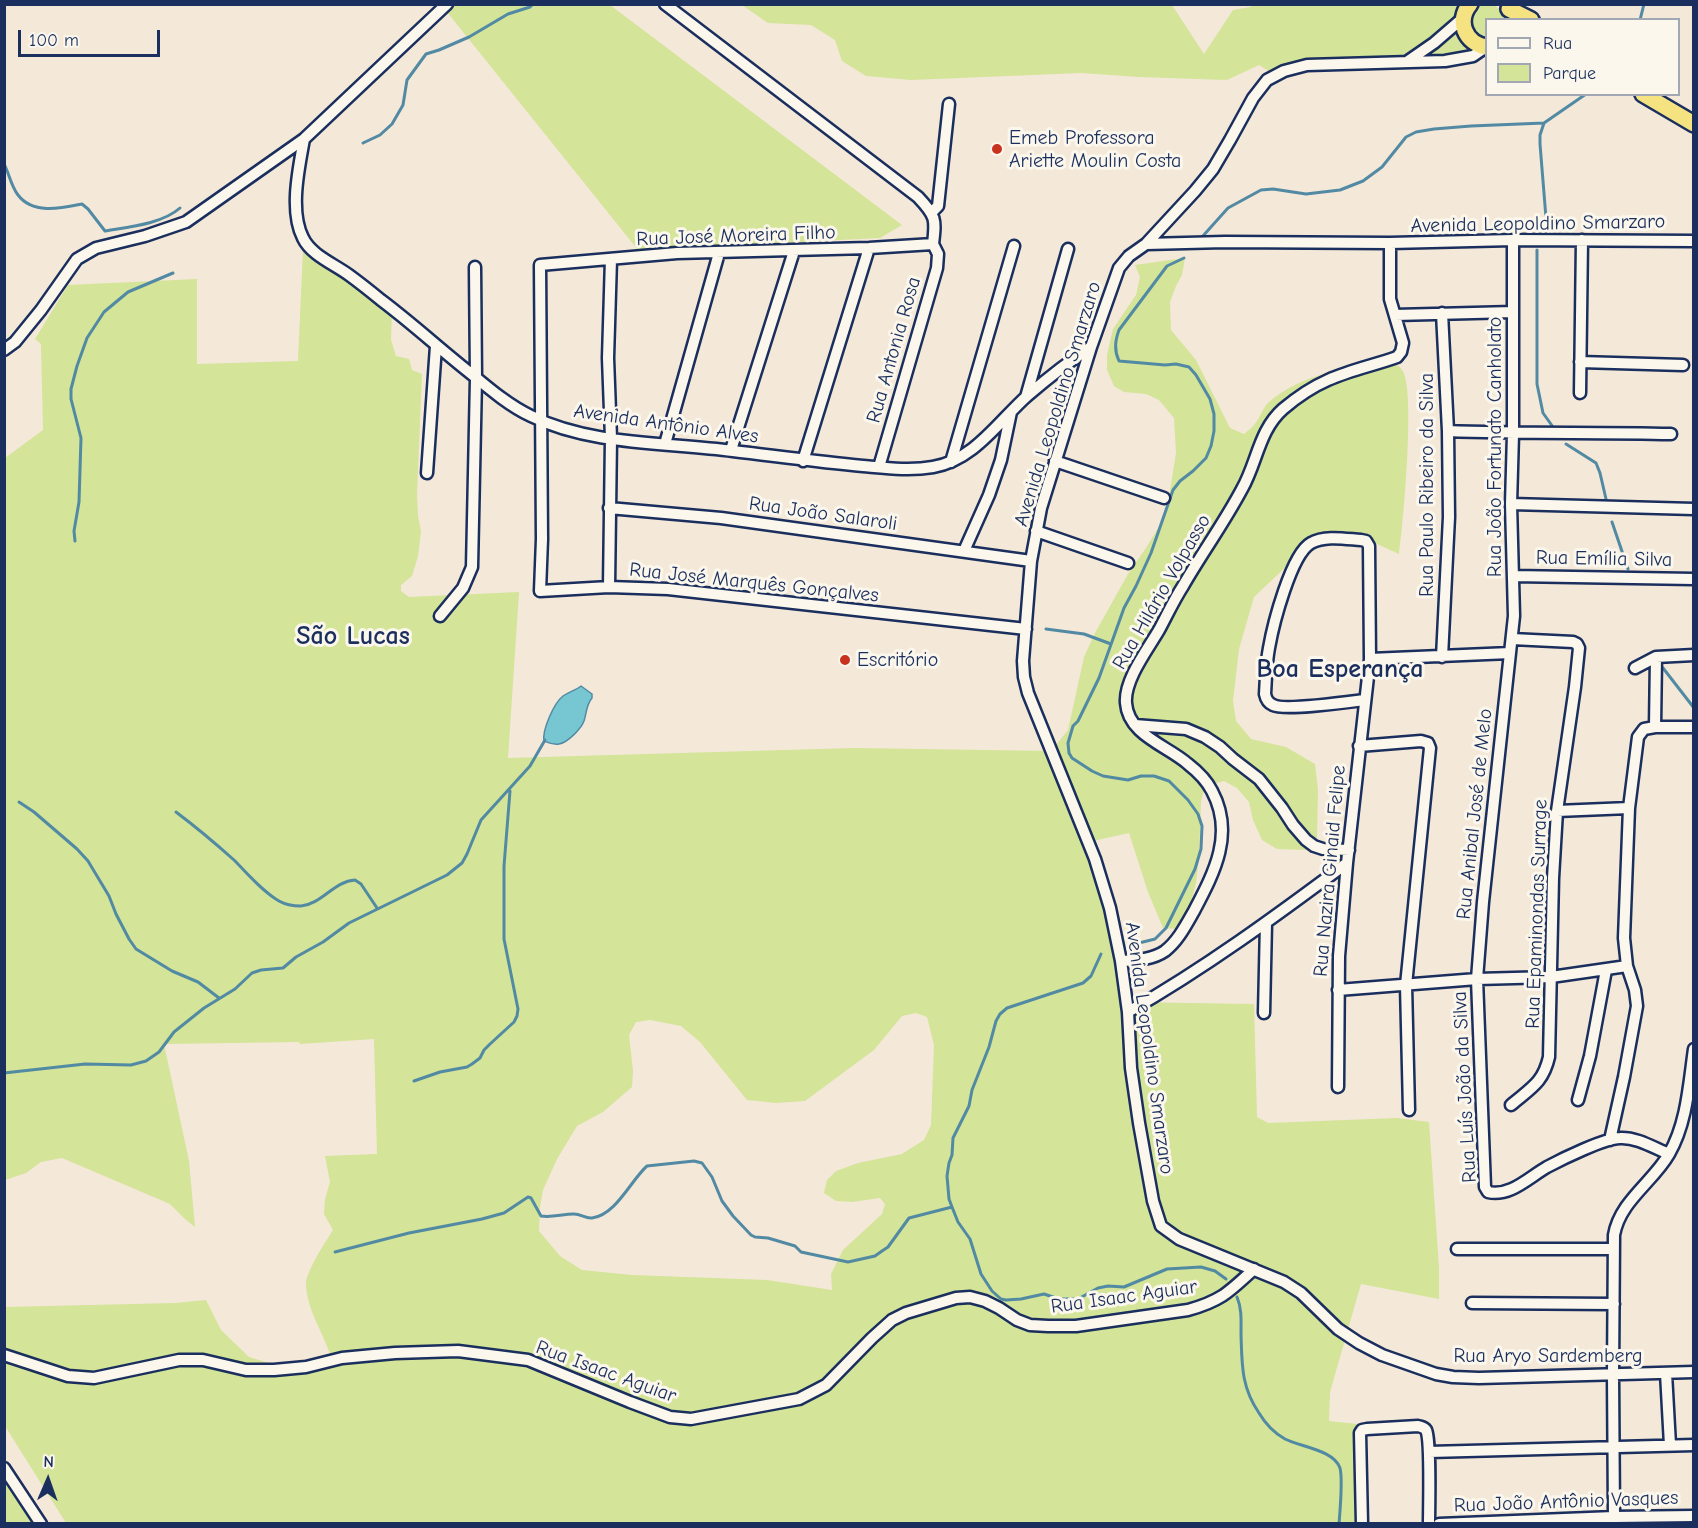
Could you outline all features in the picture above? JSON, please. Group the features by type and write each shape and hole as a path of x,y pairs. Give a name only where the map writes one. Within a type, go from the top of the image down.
{"highway":[{"path":"1467,9 1464,30 1475,44 1485,47"},
{"path":"1509,11 1526,18"},
{"path":"1646,96 1694,124"}],"street":[{"path":"4,350 15,342 41,310 77,259 96,248 145,236 186,222 304,139 447,4"},
{"path":"665,4 918,197 932,212"},
{"path":"1408,61 1434,43 1467,9"},
{"path":"1146,244 1212,169 1252,98 1267,80 1284,70 1306,65 1445,61 1473,56 1485,48"},
{"name":"Rua Antonia Rosa","path":"879,467 937,268 938,254 933,244 935,225 932,212 938,206 950,105"},
{"name":"Avenida Antônio Alves","path":"304,139 297,177 297,211 303,238 310,247 390,306 435,346 515,407 542,421 575,432 611,438 731,450 803,461 909,469 933,467 951,462 983,441 1011,411 1059,368 1090,347"},
{"name":"Avenida Leopoldino Smarzaro","path":"1254,1269 1179,1239 1161,1226 1153,1201 1139,1123 1131,1068 1128,1012 1121,961 1104,884 1028,693 1024,669 1031,561 1036,531 1090,347 1119,268 1146,244 1513,240 1694,241"},
{"name":"Rua João Fortunato Canholato","path":"1510,653 1514,616 1511,504 1513,240"},
{"path":"1580,393 1582,240"},
{"name":"Rua Hilário Volpasso","path":"1135,725 1127,712 1126,692 1182,587 1245,485 1265,432 1281,410 1297,398 1328,380 1397,357 1401,352 1403,343 1390,299 1390,243"},
{"name":"Rua José Moreira Filho","path":"542,421 540,265 677,254 869,249 933,244"},
{"path":"951,462 1014,246"},
{"path":"803,461 869,249"},
{"path":"1026,397 1068,249"},
{"path":"731,450 795,251"},
{"path":"665,444 719,253"},
{"path":"609,587 610,259"},
{"path":"440,616 463,588 472,567 476,379 475,267"},
{"path":"1395,315 1513,312"},
{"name":"Rua Paulo Ribeiro da Silva","path":"1442,313 1449,431 1449,517 1442,657"},
{"path":"427,473 435,346"},
{"path":"1580,362 1683,365"},
{"path":"964,551 1001,460 1011,411"},
{"name":"Rua José Marquês Gonçalves","path":"542,421 540,591 609,587 668,589 1026,629"},
{"path":"1449,431 1513,434 1671,434"},
{"path":"1055,461 1164,498"},
{"path":"1511,504 1694,509"},
{"name":"Rua João Salaroli","path":"609,508 721,518 1031,561"},
{"path":"1036,531 1128,563"},
{"name":"Rua Nazira Ginaid Felipe","path":"1338,1087 1338,990 1347,863 1370,660 1369,546 1361,540 1325,538 1313,541 1301,553 1288,579 1273,628 1264,694 1271,705 1285,708 1364,700"},
{"name":"Rua Emília Silva","path":"1513,576 1694,579"},
{"name":"Rua Epaminondas Surrage","path":"1511,1105 1542,1079 1549,1057 1553,878 1557,811 1579,648 1573,642 1512,639"},
{"path":"1370,660 1510,653"},
{"name":"Rua Anibal José de Melo","path":"1477,979 1510,653"},
{"path":"1635,668 1656,657 1694,655"},
{"path":"1655,727 1656,657"},
{"path":"1135,725 1186,729 1205,737 1259,779 1306,840 1323,849 1349,850"},
{"path":"1121,961 1158,955 1172,944 1187,924 1215,869 1221,842 1221,820 1211,789 1188,764 1150,739 1135,725"},
{"path":"1610,1140 1637,1006 1635,990 1627,966 1624,938 1629,808 1638,737 1644,729 1655,727 1694,727"},
{"path":"1359,746 1421,741 1428,743 1430,748 1406,985 1409,1110"},
{"path":"1557,811 1629,808"},
{"path":"1128,1012 1178,983 1266,923 1347,863"},
{"path":"1264,1012 1266,923"},
{"path":"1338,990 1477,979 1551,977 1627,966"},
{"path":"1578,1100 1590,1056 1606,970"},
{"name":"Rua Luís João da Silva","path":"1477,979 1484,1175 1488,1192 1496,1194 1508,1192 1547,1167 1610,1140"},
{"path":"1614,1517 1612,1375 1613,1249 1616,1224 1622,1211 1669,1154 1684,1115 1694,1049"},
{"path":"1610,1140 1619,1137 1630,1138 1669,1154"},
{"path":"1457,1249 1613,1249"},
{"name":"Rua Isaac Aguiar","path":"4,1355 68,1376 94,1378 179,1360 203,1359 246,1370 274,1370 306,1367 342,1358 458,1351 528,1360 670,1417 691,1419 799,1399 826,1385 892,1320 906,1313 956,1298 970,1297 985,1301 1030,1325 1076,1326 1203,1306 1227,1294 1254,1269"},
{"name":"Rua Aryo Sardemberg","path":"1254,1269 1284,1282 1301,1293 1338,1329 1359,1343 1382,1355 1453,1377 1694,1372"},
{"path":"1473,1303 1614,1304"},
{"path":"1666,1373 1670,1445"},
{"path":"1362,1524 1359,1438 1362,1430 1418,1426 1427,1431 1429,1524"},
{"path":"1429,1452 1694,1444"},
{"path":"4,1468 41,1524"},
{"name":"Rua João Antônio Vasques","path":"1439,1524 1694,1516"}],"green space":[{"path":"454,4 610,5 902,225 880,238 638,250 447,12"},
{"path":"742,5 1172,5 1204,54 1233,10 1254,5 1494,5 1512,18 1485,18 1485,57 1272,73 1259,65 1227,80 1081,73 911,80 866,76 842,61 835,40 811,25 768,23"},
{"path":"303,250 392,308 391,340 396,356 409,359 412,370 422,374 417,493 421,531 418,556 412,576 401,585 401,591 409,597 519,592 508,758 854,748 1051,751 1068,730 1084,657 1095,633 1128,574 1160,525 1169,497 1176,453 1174,418 1159,400 1146,394 1124,392 1114,386 1107,370 1107,355 1113,329 1136,295 1140,277 1135,265 1185,258 1182,275 1170,302 1171,330 1196,360 1230,428 1244,434 1256,423 1269,402 1296,384 1327,373 1360,366 1391,362 1401,369 1406,382 1408,428 1399,554 1355,537 1315,535 1290,563 1254,597 1239,649 1233,701 1236,721 1251,739 1286,747 1315,764 1318,790 1317,838 1308,850 1277,849 1262,840 1253,820 1249,802 1237,788 1224,781 1205,786 1201,801 1196,883 1186,922 1179,929 1163,928 1148,892 1129,833 1093,841 1124,1002 1254,1004 1257,1117 1268,1123 1397,1118 1429,1122 1439,1299 1361,1284 1330,1392 1329,1421 1357,1424 1360,1523 66,1523 5,1426 5,1307 175,1303 206,1300 221,1330 249,1357 279,1366 331,1357 309,1304 306,1285 316,1257 333,1230 324,1214 330,1182 325,1156 377,1154 374,1039 300,1044 299,1042 164,1044 189,1161 195,1227 170,1204 62,1158 41,1162 26,1173 5,1180 5,458 43,430 41,344 35,339 68,285 197,279 197,364 298,361","holes":["916,1013 927,1017 934,1045 931,1125 924,1140 902,1154 858,1163 836,1171 827,1180 824,1193 836,1201 852,1202 880,1198 885,1204 882,1214 843,1250 831,1274 832,1290 767,1280 632,1275 582,1270 560,1256 539,1231 543,1190 557,1159 577,1126 603,1112 632,1087 633,1071 629,1035 636,1022 650,1020 681,1026 700,1042 747,1100 776,1103 805,1101 874,1050 902,1016"]},
{"path":"5,1474 37,1523 5,1523"}],"water":[{"path":"581,686 592,694 582,724 562,743 551,744 544,741 547,724 556,704 563,696"}],"waterway":[{"path":"363,143 380,135 392,124 403,105 407,80 426,54 469,37 508,14 533,4"},
{"path":"1640,18 1644,4"},
{"path":"1202,237 1228,208 1261,190 1273,189 1306,194 1340,190 1363,181 1382,167 1406,137 1416,132 1471,126 1544,123 1583,96"},
{"path":"1544,123 1540,144 1546,232"},
{"path":"4,164 18,195 24,201 40,208 82,204 105,231 164,218 180,208"},
{"path":"1537,250 1537,384 1543,413 1553,427"},
{"path":"1131,945 1155,939 1166,928 1195,869 1201,849 1202,826 1198,814 1188,800 1169,781 1154,776 1141,776 1128,780 1103,776 1072,758 1068,743 1073,726 1078,721 1099,678 1124,608 1151,553 1173,490 1206,458 1211,446 1214,414 1210,399 1189,367 1176,364 1119,361 1117,357 1116,342 1119,330 1167,266 1184,258"},
{"path":"75,541 81,438 71,399 71,389 87,338 104,312 128,292 173,273"},
{"path":"1566,444 1596,463 1606,499"},
{"path":"1612,522 1628,569"},
{"path":"1046,629 1084,634 1111,644"},
{"path":"1663,668 1694,708"},
{"path":"4,1073 85,1064 131,1065 146,1061 159,1052 174,1032 204,1008 235,989 252,973 283,968 349,923 447,875 462,863 481,820 530,766 545,740"},
{"path":"414,1081 472,1064 514,1022 517,1016 518,1009 504,939 504,866 510,791"},
{"path":"19,802 34,812 88,861 136,949 172,971 198,982 219,998"},
{"path":"176,812 234,860 255,882 282,902 295,906 308,904 341,884 355,880 361,884 377,908"},
{"path":"1101,954 1091,976 1083,983 1007,1008 1000,1014 972,1090 969,1106 953,1138 947,1176 952,1207 958,1222 970,1239 981,1274 992,1291 1001,1299 1021,1299 1044,1294 1059,1299 1078,1299 1098,1288 1124,1287 1167,1269 1201,1267 1215,1271 1226,1279"},
{"path":"335,1252 409,1233 504,1213 528,1197 531,1198 541,1216 574,1214 592,1218 608,1211 616,1204 647,1166 694,1161 702,1163 712,1177 722,1201 751,1235 795,1246 801,1252 848,1262 875,1256 888,1247 909,1218 952,1207"},
{"path":"1237,1297 1241,1315 1242,1365 1253,1403 1261,1417 1277,1434 1324,1453 1337,1462 1341,1480 1339,1524"}],"place":[{"name":"Emeb Professora Ariette Moulin Costa","path":"997,149"},
{"name":"Escritório","path":"845,660"}],"district":[{"name":"São Lucas","path":"353,637"},
{"name":"Boa Esperança","path":"1340,670"}]}
